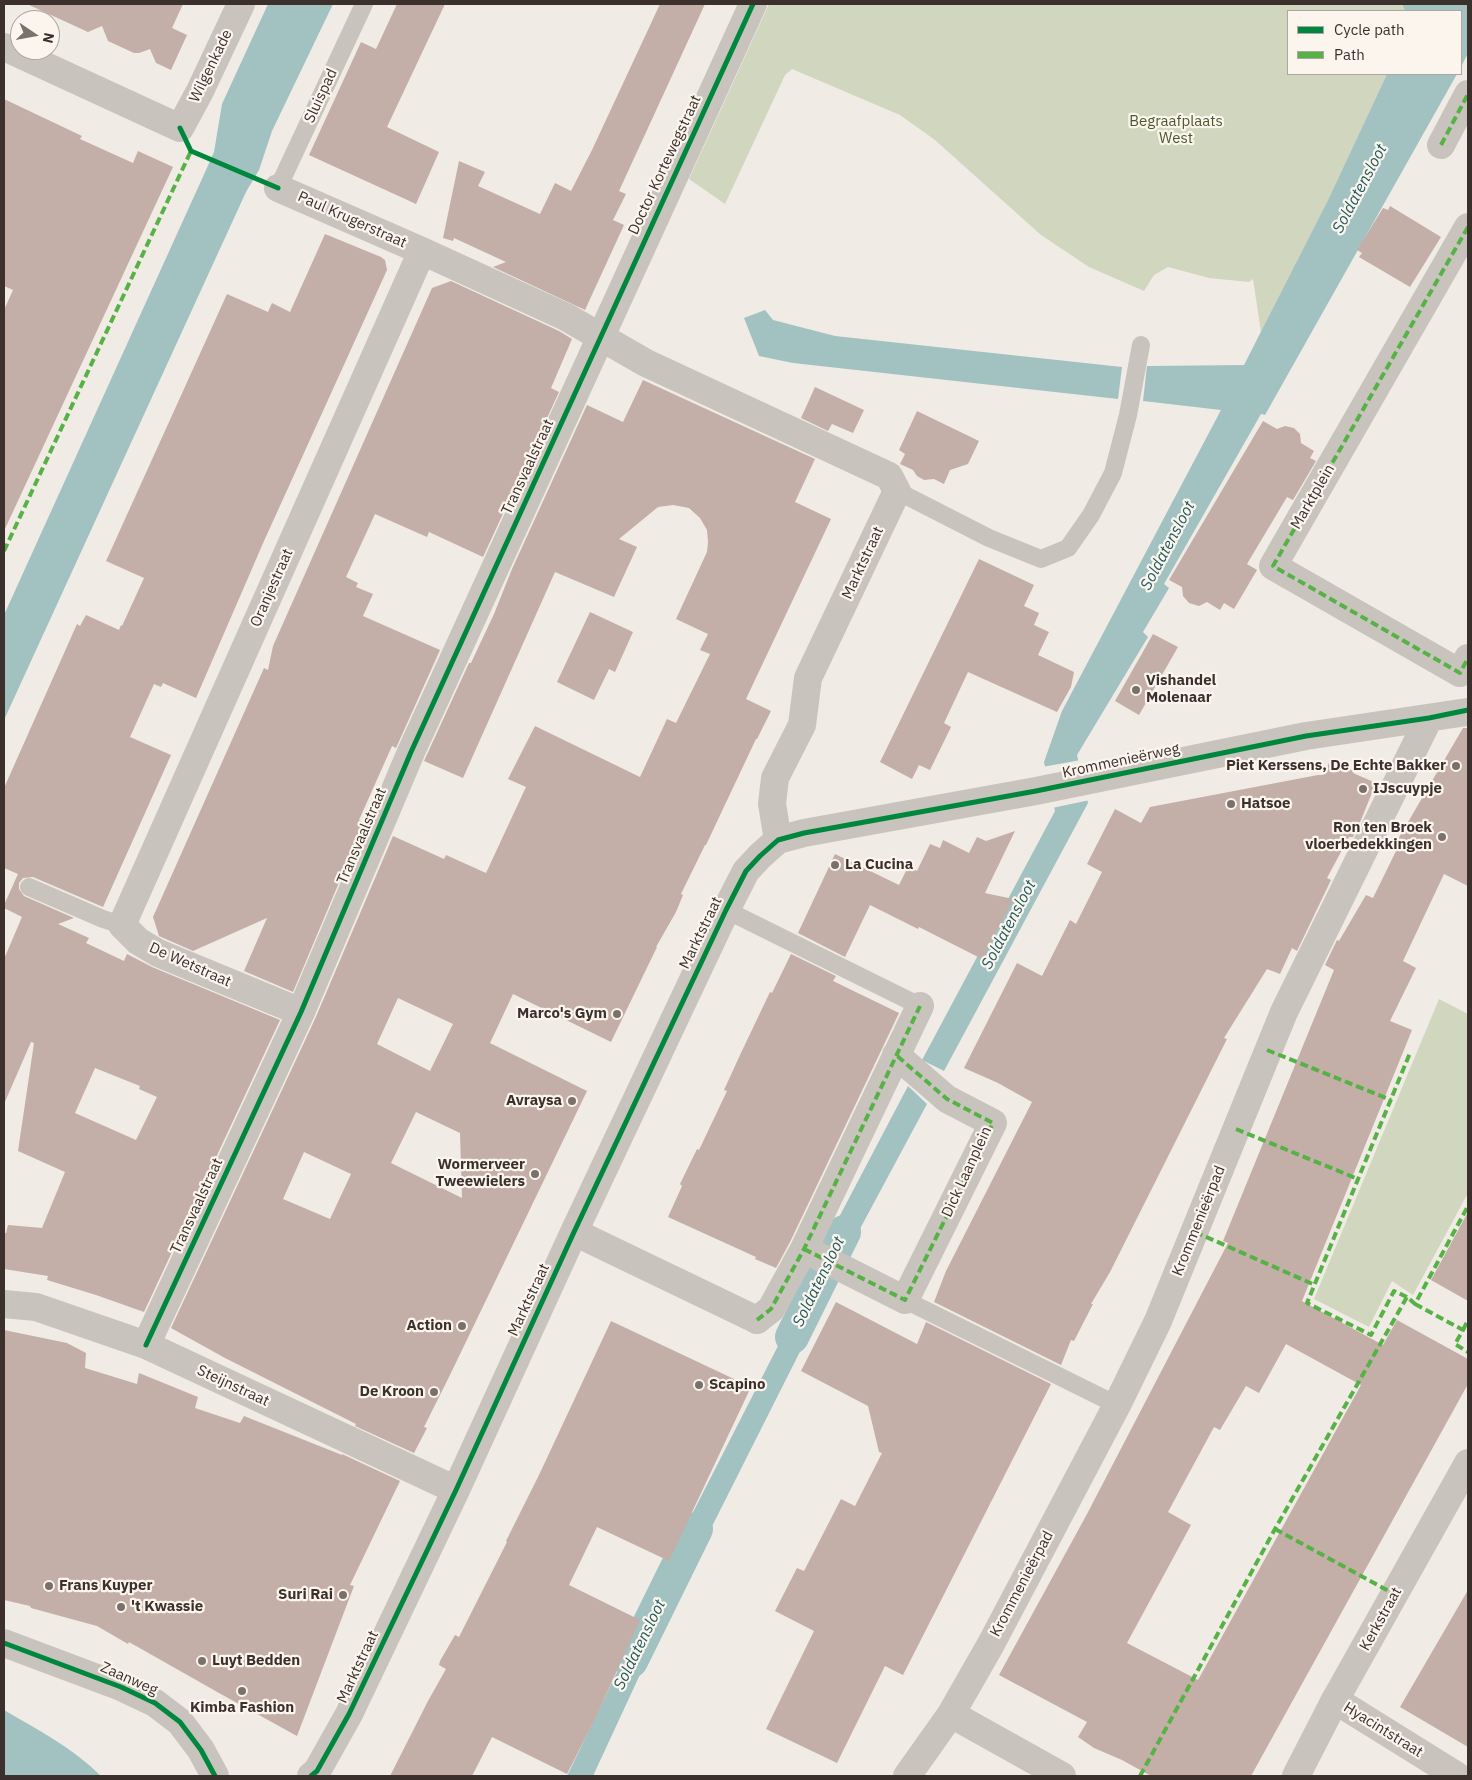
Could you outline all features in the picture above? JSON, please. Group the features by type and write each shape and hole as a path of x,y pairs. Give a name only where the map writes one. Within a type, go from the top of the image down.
{"street":[{"name":"Wilgenkade","path":"4,47 180,128 200,91 240,4"},
{"name":"Doctor Kortewegstraat","path":"601,337 753,4"},
{"path":"1441,145 1468,94"},
{"name":"Paul Krugerstraat","path":"278,188 566,317 601,337"},
{"name":"Marktplein","path":"1468,227 1273,566 1460,673 1468,658"},
{"name":"Oranjestraat","path":"122,925 422,251"},
{"path":"601,337 646,363 889,476 896,491"},
{"name":"Transvaalstraat","path":"146,1345 301,1012 412,752 601,337"},
{"name":"Marktstraat","path":"311,1776 317,1771 349,1714 456,1490 574,1232 726,910 746,871 778,840 772,804 775,778 802,725 808,678 896,491"},
{"name":"Krommenieërweg","path":"778,840 804,832 1104,778 1306,736 1468,711"},
{"name":"Krommenieërpad","path":"907,1776 951,1714 995,1636 1117,1405 1158,1321 1284,1012 1429,718"},
{"name":"De Wetstraat","path":"122,925 138,940 158,953 301,1012"},
{"path":"574,1232 757,1320 771,1309 812,1254 905,1063 920,1006"},
{"name":"Dick Laanplein","path":"905,1063 947,1099 993,1123 905,1300"},
{"path":"812,1254 905,1300"},
{"name":"Steijnstraat","path":"4,1304 36,1307 146,1345 456,1490"},
{"name":"Kerkstraat","path":"1296,1776 1335,1700 1461,1491 1468,1463"},
{"name":"Zaanweg","path":"4,1642 121,1687 155,1703 180,1722 201,1750 215,1776"},
{"name":"Hyacintstraat","path":"1335,1700 1457,1776"},
{"path":"951,1714 1062,1776"}],"lane":[{"name":"Sluispad","path":"278,188 364,4"},
{"path":"896,491 989,538 1041,558 1068,548 1091,516 1113,473 1128,415 1141,345"},
{"name":"De Wetstraat","path":"29,887 103,919 122,925"},
{"path":"726,910 920,1006"},
{"path":"905,1300 1117,1405"}],"green space":[{"name":"Begraafplaats West","path":"769,4 1402,4 1405,10 1287,10 1287,75 1387,75 1328,200 1261,332 1253,279 1249,282 1209,278 1168,267 1154,275 1144,291 1089,267 1041,235 935,140 900,115 792,69 785,75 725,204 689,179"},
{"path":"1439,999 1468,1014 1468,1193 1413,1295 1392,1281 1369,1327 1314,1299"}],"water":[{"path":"268,4 333,4 272,131 259,170 246,192 4,720 4,615 214,152 222,104"},
{"path":"1402,4 1468,4 1468,53 1462,65 1462,10 1405,10"},
{"path":"1387,75 1456,75 1265,415 1261,414 1164,584 1169,588 1143,632 1148,637 1077,755 1088,803 944,1071 922,1060 1055,811 1044,762 1062,711 1221,410 1143,401 1147,366 1244,365 1328,200"},
{"path":"765,310 773,320 835,336 1122,367 1118,399 793,363 759,356 744,318"},
{"path":"908,1086 927,1104 847,1253 826,1242"},
{"path":"828,1296 687,1576 665,1567 803,1297"},
{"path":"644,1616 662,1627 593,1776 567,1776"},
{"path":"4,1710 67,1748 101,1776 4,1776"}],"pier":[{"path":"1081,760 1090,800 1052,808 1042,767"}],"building":[{"path":"27,4 183,4 172,28 187,35 171,70 156,63 150,49 134,53 108,41 102,26 88,32 60,19 60,10 40,10"},
{"path":"397,4 445,4 387,127 439,152 416,204 309,155 361,42 376,49"},
{"path":"660,4 705,4 619,191 626,194 613,220 624,225 585,310 493,267 506,262 454,238 453,241 443,238 459,161 485,172 478,186 540,214 555,183 571,191"},
{"path":"4,99 82,136 80,139 133,163 138,151 173,167 4,531 4,310 13,290 4,286"},
{"path":"1390,206 1441,237 1410,287 1359,257 1362,253 1357,250 1383,208 1388,210"},
{"path":"325,234 385,260 387,270 264,541 196,698 163,683 161,687 154,684 130,737 171,755 103,907 33,877 23,878 19,883 19,889 24,896 74,918 58,924 89,938 86,943 124,961 127,954 152,967 280,1020 144,1312 47,1280 48,1276 4,1269 4,1233 6,1233 8,1225 42,1228 65,1172 18,1151 34,1043 31,1042 4,1104 4,959 22,917 4,908 18,874 4,868 4,788 77,624 80,626 86,615 119,630 144,578 106,561 227,294 268,312 272,303 290,312","holes":["95,1068 140,1086 139,1089 157,1097 136,1140 75,1113"]},
{"path":"451,281 559,331 572,339 551,388 559,392 483,557 429,532 427,537 375,514 346,577 358,583 356,587 373,594 363,616 440,650 396,748 392,746 359,820 364,823 293,992 244,971 267,918 193,951 159,936 153,917 264,668 268,670 273,646 432,288"},
{"path":"643,380 815,459 795,502 831,519 746,699 771,711 681,894 683,895 676,912 656,947 611,1042 513,994 490,1043 587,1091 424,1427 427,1428 414,1453 355,1426 356,1424 225,1358 171,1328 315,1019 393,836 444,859 446,855 486,873 526,787 508,779 535,726 640,777 667,719 676,723 710,654 700,650 708,634 676,619 707,552 707,530 700,518 689,508 673,505 658,507 619,539 637,547 614,597 555,572 463,778 424,761 469,663 471,663 494,614 512,569 587,405 623,422","holes":["398,998 453,1024 430,1071 377,1044","416,1112 460,1133 462,1198 391,1163","304,1152 351,1174 330,1219 283,1199"]},
{"path":"815,387 864,410 853,433 832,424 828,431 801,418"},
{"path":"917,411 979,441 968,464 950,470 944,484 934,479 924,480 917,476 913,470 900,464 905,454 899,450"},
{"path":"1263,421 1277,429 1285,426 1294,428 1300,434 1301,443 1314,451 1310,458 1316,461 1293,500 1287,497 1247,564 1257,570 1234,609 1224,603 1220,610 1207,602 1199,606 1189,603 1183,596 1182,587 1169,580"},
{"path":"979,559 1034,585 1024,606 1039,613 1034,625 1049,632 1038,655 1074,672 1071,687 1057,712 968,672 944,723 951,727 930,770 919,765 912,779 880,762"},
{"path":"590,612 633,632 615,672 609,669 594,700 557,682"},
{"path":"1153,634 1178,647 1139,715 1115,701"},
{"path":"1463,728 1468,728 1468,886 1444,874 1403,961 1416,968 1390,1021 1412,1030 1302,1301 1383,1345 1397,1320 1468,1359 1468,1384 1251,1776 1151,1776 1122,1760 1094,1748 1078,1737 1087,1722 999,1675 1087,1514 1228,1243 1223,1241 1334,970 1325,965 1337,940 1339,941 1366,895 1373,898 1398,847 1394,846","holes":["1286,1344 1361,1385 1198,1680 1127,1643 1191,1525 1168,1512 1214,1427 1220,1430 1246,1386 1259,1393"]},
{"path":"1330,760 1376,783 1361,820 1353,837 1349,837 1327,878 1331,880 1297,951 1292,948 1280,974 1267,969 1224,1038 1227,1039 1110,1272 1091,1304 1093,1304 1074,1341 1071,1340 1061,1365 934,1302 946,1271 1032,1102 998,1083 964,1068 1017,963 1042,976 1070,920 1076,924 1102,872 1087,864 1115,809 1141,823 1150,807 1322,775 1325,773"},
{"path":"1015,831 985,893 1013,899 982,959 870,905 845,957 798,933 835,854 899,885 908,867 917,871 930,844 940,848 943,840 969,853 977,837 986,841"},
{"path":"791,954 836,976 833,981 899,1013 776,1268 668,1217 682,1186 680,1184 697,1149 699,1150 727,1091 724,1090 740,1055 770,992 772,993"},
{"path":"1468,1212 1468,1301 1431,1280"},
{"path":"836,1302 917,1344 926,1322 1051,1384 903,1675 885,1666 837,1763 766,1729 814,1631 775,1611 797,1568 804,1571 841,1499 855,1506 882,1453 879,1452 868,1406 801,1371"},
{"path":"611,1321 751,1387 669,1561 597,1527 569,1585 640,1620 596,1717 567,1774 492,1737 472,1776 390,1776 446,1669 439,1665 440,1661 455,1635 459,1637 507,1542"},
{"path":"4,1330 67,1343 86,1353 85,1368 137,1384 139,1373 198,1397 195,1408 240,1423 244,1416 342,1454 400,1481 350,1585 354,1586 297,1736 97,1626 4,1600"},
{"path":"1468,1590 1468,1747 1400,1707"}],"waterway":[{"name":"Soldatensloot","path":"792,1337 844,1232"},
{"name":"Soldatensloot","path":"631,1661 696,1529"}],"marked path":[{"path":"1441,145 1468,94"},
{"path":"4,551 191,151"},
{"path":"1468,227 1273,566 1460,673 1468,658"},
{"path":"757,1320 771,1309 804,1249 920,1006"},
{"path":"1267,1050 1391,1100"},
{"path":"1407,1297 1394,1291 1371,1335 1307,1303 1410,1053"},
{"path":"804,1249 905,1300 993,1123 947,1099 896,1055"},
{"path":"1236,1129 1358,1179"},
{"path":"1140,1776 1275,1529 1407,1297 1415,1304 1468,1206"},
{"path":"1195,1232 1315,1285"},
{"path":"1415,1304 1463,1330 1455,1344 1468,1352"},
{"path":"1463,1330 1468,1320"},
{"path":"1275,1529 1394,1594"}],"cycle path":[{"path":"146,1345 301,1012 411,752 753,4"},
{"path":"180,128 191,151 278,188"},
{"path":"311,1776 317,1771 349,1714 456,1490 574,1232 726,910 746,871 760,856 778,840 804,833 1036,791 1306,736 1429,718 1468,710"},
{"path":"4,1643 121,1687 155,1703 180,1722 201,1750 215,1776"}],"place":[{"name":"Vishandel Molenaar","path":"1136,690"},
{"name":"Piet Kerssens, De Echte Bakker","path":"1456,766"},
{"name":"IJscuypje","path":"1363,789"},
{"name":"Hatsoe","path":"1231,804"},
{"name":"Ron ten Broek vloerbedekkingen","path":"1442,837"},
{"name":"La Cucina","path":"835,865"},
{"name":"Marco's Gym","path":"617,1014"},
{"name":"Avraysa","path":"572,1101"},
{"name":"Wormerveer Tweewielers","path":"535,1174"},
{"name":"Action","path":"462,1326"},
{"name":"Scapino","path":"699,1385"},
{"name":"De Kroon","path":"434,1392"},
{"name":"Frans Kuyper","path":"49,1586"},
{"name":"Suri Rai","path":"343,1595"},
{"name":"'t Kwassie","path":"121,1607"},
{"name":"Luyt Bedden","path":"202,1661"},
{"name":"Kimba Fashion","path":"242,1691"}]}
